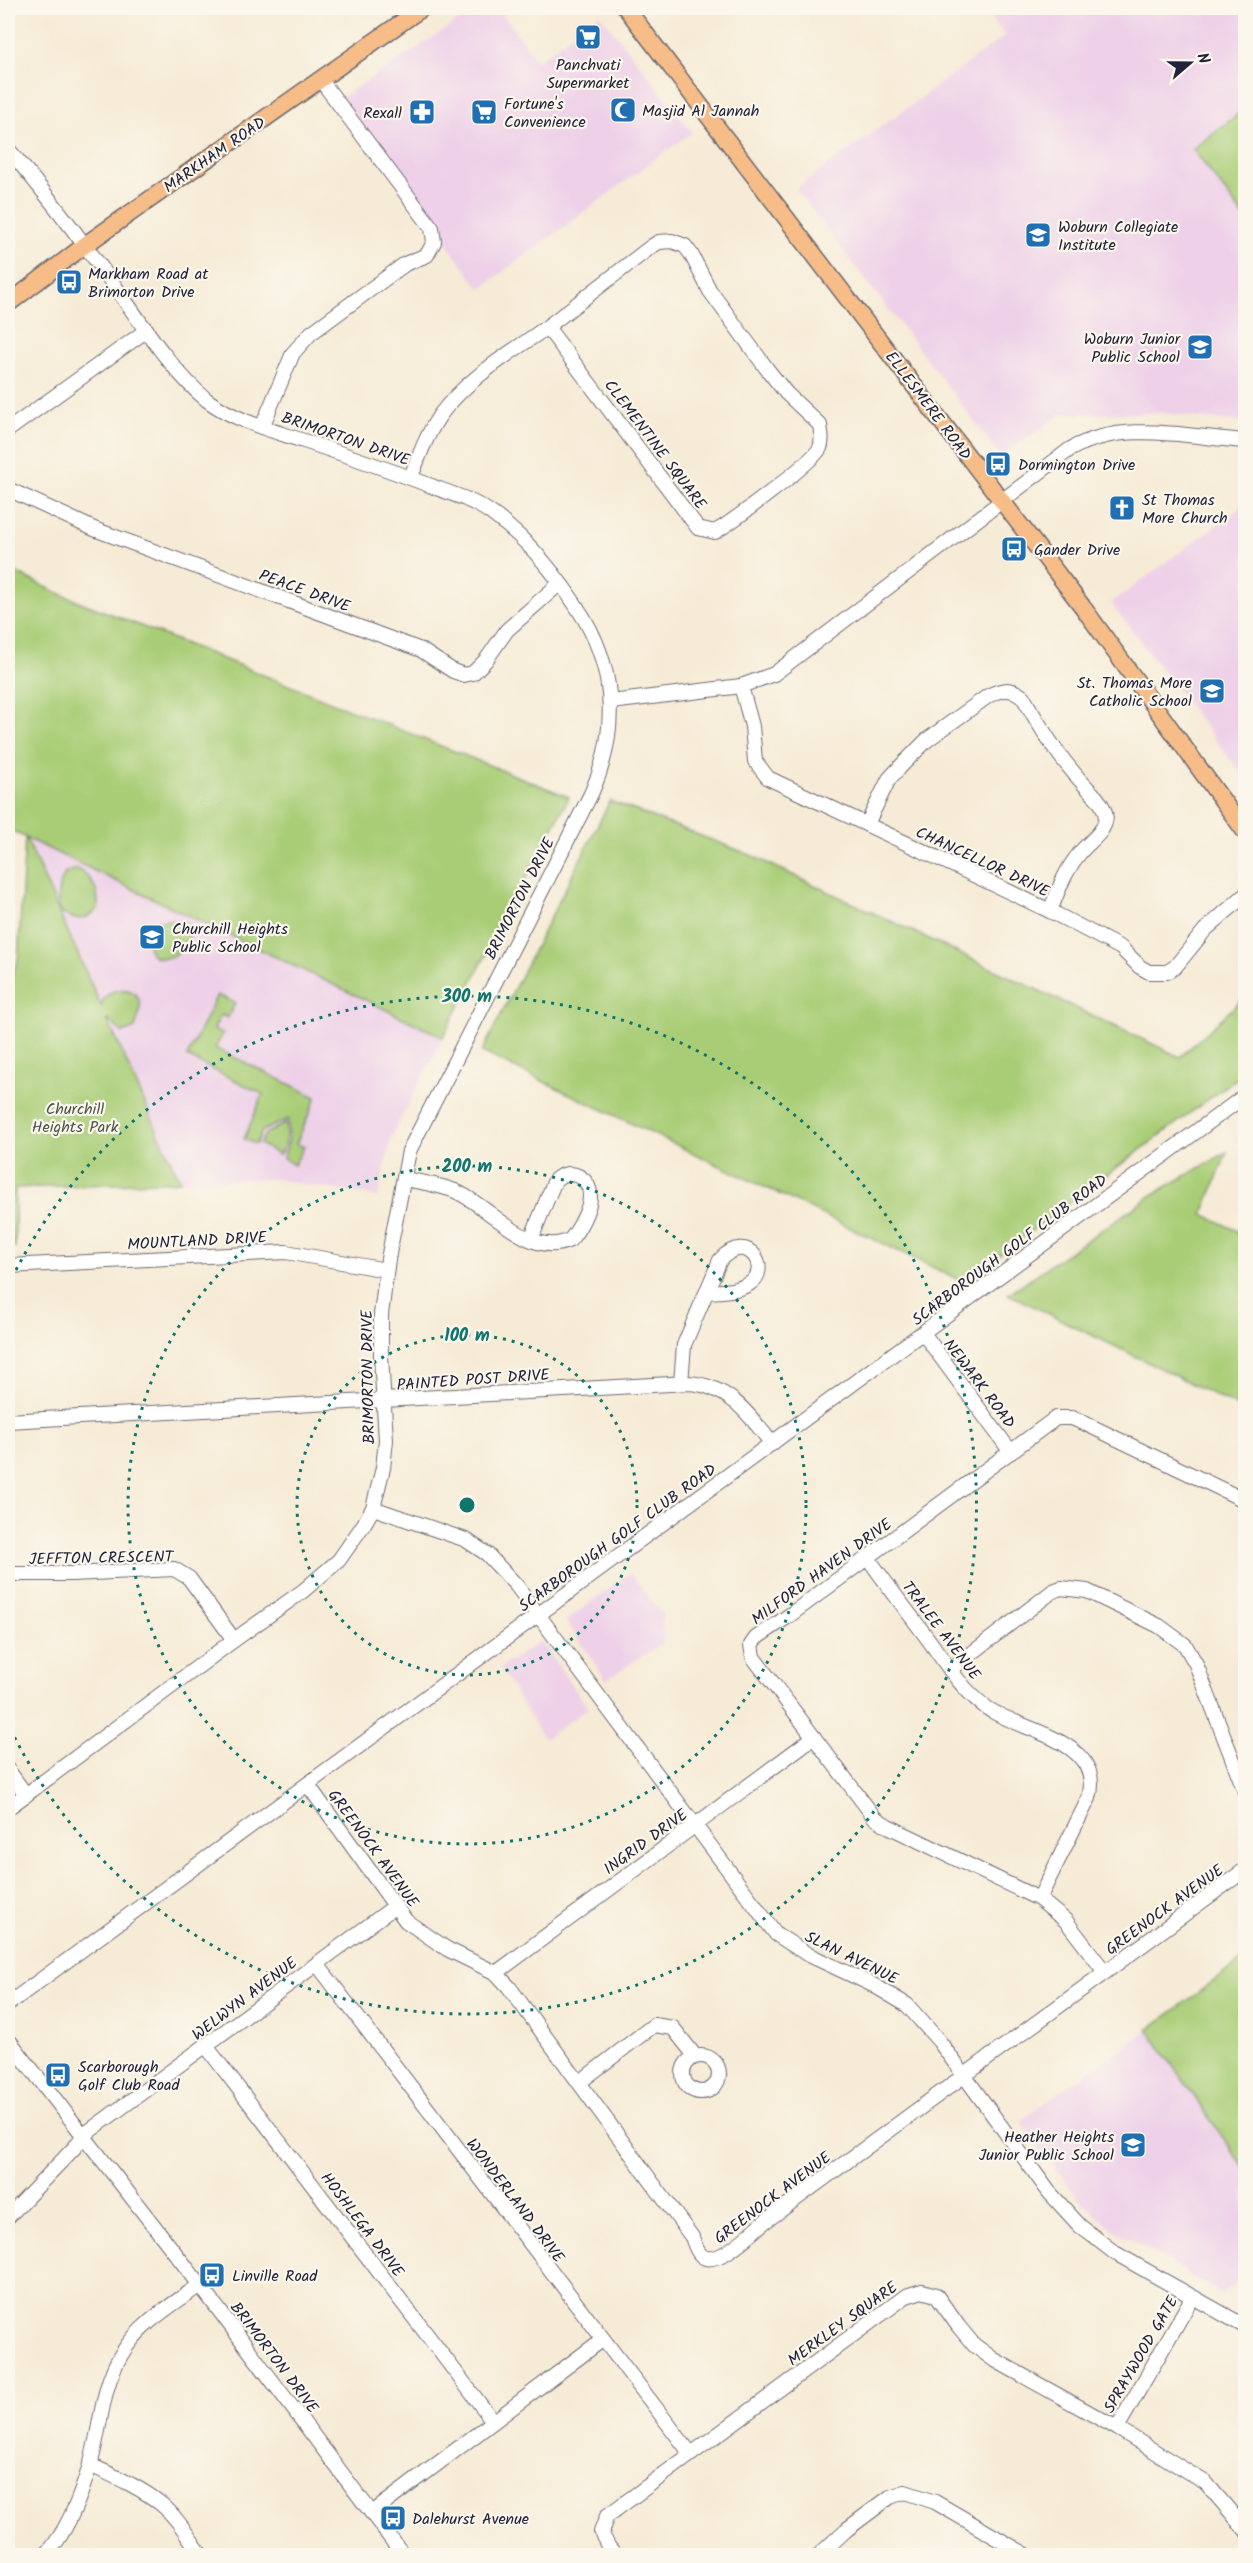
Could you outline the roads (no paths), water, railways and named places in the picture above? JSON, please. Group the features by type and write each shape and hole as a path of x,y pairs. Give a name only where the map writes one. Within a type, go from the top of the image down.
{"main road":[{"name":"MARKHAM ROAD","path":"8,304 86,245 422,8"},
{"name":"ELLESMERE ROAD","path":"626,8 818,256 1082,606 1245,833"}],"street":[{"path":"262,427 293,352 311,333 405,264 427,255 434,242 432,228 320,79"},
{"name":"BRIMORTON DRIVE","path":"8,149 86,245 187,381 208,400 242,420 411,477 489,511 536,552 579,610 598,647 606,666 611,702 609,735 600,774 409,1151 386,1270 381,1315 382,1402 386,1440 383,1467 373,1508 352,1545 321,1576 8,1808"},
{"name":"CLEMENTINE SQUARE","path":"411,477 423,445 441,414 458,395 479,376 652,246 666,241 678,242 691,254 710,291 767,369 786,393 820,425 821,445 812,459 731,522 715,532 698,528 547,327"},
{"path":"8,430 147,330"},
{"path":"611,702 741,686 762,680 781,669 1069,450 1103,435 1129,432 1245,441"},
{"name":"PEACE DRIVE","path":"8,489 94,530 421,650 464,675 473,674 479,669 507,630 560,584"},
{"name":"CHANCELLOR DRIVE","path":"741,686 752,726 755,761 768,778 1050,911 1120,948 1140,967 1149,972 1159,973 1175,968 1205,930 1245,894"},
{"path":"867,824 889,779 927,740 987,696 1009,689 1016,692 1023,697 1064,764 1100,802 1105,811 1106,820 1103,829 1079,853 1067,872 1050,911"},
{"name":"SCARBOROUGH GOLF CLUB ROAD","path":"8,2004 538,1617 1245,1095"},
{"path":"404,1179 454,1191 476,1203 501,1223 531,1239 560,1244 573,1236 590,1203 590,1189 582,1177 572,1174 562,1175 555,1180 531,1239"},
{"name":"MOUNTLAND DRIVE","path":"8,1266 286,1252 386,1270"},
{"path":"681,1383 684,1345 708,1292"},
{"name":"NEWARK ROAD","path":"923,1333 1011,1452"},
{"name":"PAINTED POST DRIVE","path":"8,1421 698,1383 740,1404 772,1444"},
{"name":"MILFORD HAVEN DRIVE","path":"1105,1972 1066,1921 1039,1899 875,1818 753,1657 751,1645 764,1632 1056,1418 1072,1418 1245,1501"},
{"name":"SLAN AVENUE","path":"373,1508 456,1536 487,1554 516,1585 776,1935 807,1954 875,1986 908,2005 965,2075 1049,2192 1080,2226 1115,2253 1245,2327"},
{"name":"TRALEE AVENUE","path":"868,1558 968,1693 1004,1718 1070,1747 1086,1763 1092,1789 1089,1798 1039,1899"},
{"name":"JEFFTON CRESCENT","path":"8,1574 72,1574 174,1569 189,1578 234,1640"},
{"path":"950,1670 1053,1591 1061,1588 1087,1591 1159,1626 1174,1636 1190,1652 1216,1713 1245,1794"},
{"name":"INGRID DRIVE","path":"496,1973 814,1737"},
{"path":"8,1770 27,1795"},
{"name":"GREENOCK AVENUE","path":"308,1785 406,1921 428,1938 470,1962 496,1973 692,2237 700,2255 709,2259 716,2259 734,2247 763,2223 1245,1869"},
{"name":"WELWYN AVENUE","path":"8,2217 84,2135 394,1907"},
{"name":"WONDERLAND DRIVE","path":"317,1964 691,2454"},
{"path":"579,2082 654,2025 672,2028 694,2056"},
{"name":"BRIMORTON DRIVE","path":"8,2039 200,2285 404,2556"},
{"name":"HOSHLEGA DRIVE","path":"206,2046 493,2421"},
{"path":"45,2556 64,2529 90,2465 103,2402 120,2356 146,2326 200,2285"},
{"name":"MERKLEY SQUARE","path":"616,2556 601,2532 607,2516 906,2296 922,2291 936,2295 974,2344 993,2359 1117,2428 1206,2483 1245,2530"},
{"name":"SPRAYWOOD GATE","path":"1117,2428 1192,2298"},
{"path":"372,2513 602,2340"},
{"path":"90,2465 136,2488 162,2505 175,2518 202,2556"},
{"path":"818,2556 846,2530 890,2497 905,2492 935,2502 1028,2556"}],"place":[{"name":"Panchvati Supermarket","path":"588,37"},
{"name":"Masjid Al Jannah","path":"623,110"},
{"name":"Rexall","path":"422,112"},
{"name":"Fortune's Convenience","path":"484,112"},
{"name":"Woburn Collegiate Institute","path":"1038,235"},
{"name":"Markham Road at Brimorton Drive","path":"69,282"},
{"name":"Woburn Junior Public School","path":"1200,347"},
{"name":"Dormington Drive","path":"998,464"},
{"name":"St Thomas More Church","path":"1122,508"},
{"name":"Gander Drive","path":"1014,549"},
{"name":"St. Thomas More Catholic School","path":"1212,691"},
{"name":"Churchill Heights Public School","path":"152,937"},
{"name":"Scarborough Golf Club Road","path":"58,2075"},
{"name":"Heather Heights Junior Public School","path":"1133,2145"},
{"name":"Linville Road","path":"212,2275"},
{"name":"Dalehurst Avenue","path":"393,2518"}],"park label":[{"name":"Churchill Heights Park","path":"75,1117"}]}
